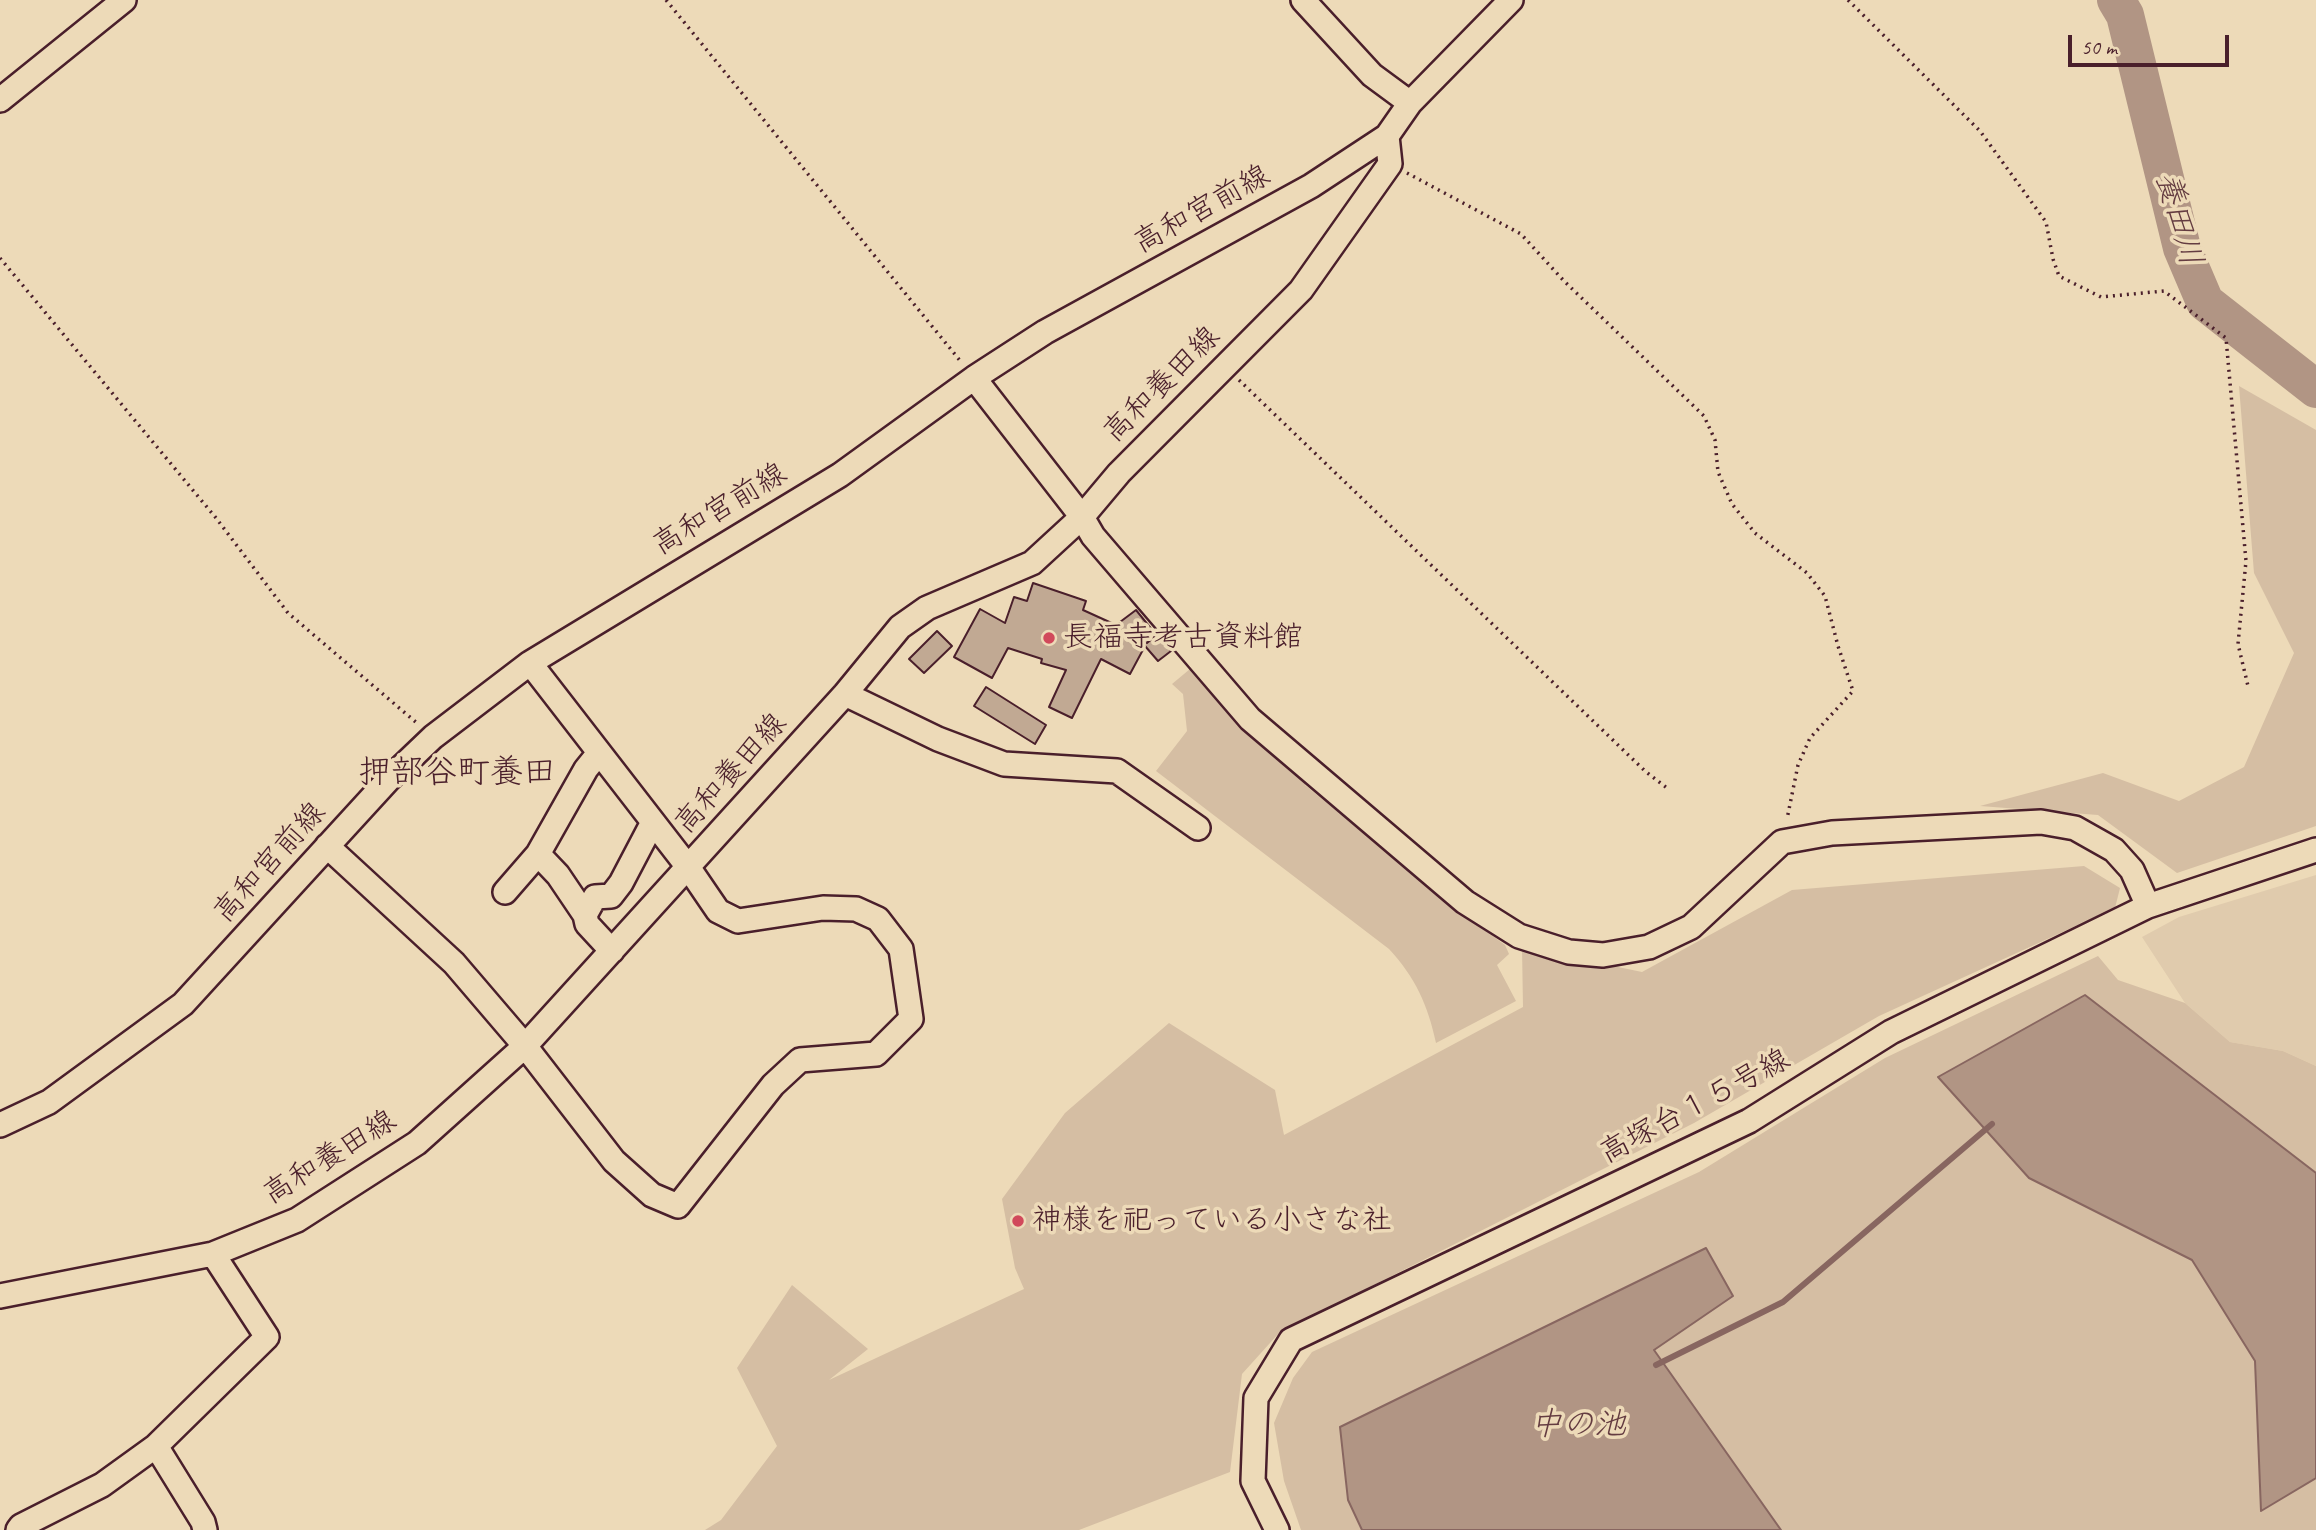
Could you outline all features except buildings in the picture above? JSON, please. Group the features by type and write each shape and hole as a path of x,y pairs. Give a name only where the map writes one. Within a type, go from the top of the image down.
{"street":[{"path":"0,100 124,0"},
{"path":"1303,0 1372,75 1410,103"},
{"name":"高和宮前線","path":"0,1125 49,1102 183,1004 389,779 433,737 530,663 840,475 974,378 1045,332 1311,186 1387,136 1410,103 1511,0"},
{"path":"1387,136 1390,164"},
{"name":"高和養田線","path":"0,1296 213,1254 297,1220 417,1143 525,1046 845,694 900,627 927,608 1032,563 1082,517 1119,473 1301,290 1390,164"},
{"path":"974,378 1082,517 1093,536 1250,719 1465,902 1519,936 1569,952 1603,955 1649,947 1691,927 1782,842 1832,833 2041,822 2075,828 2114,850 2132,870 2148,906"},
{"path":"327,846 454,963 525,1046 614,1161 652,1195 678,1206 773,1084 800,1059 876,1054 911,1019 901,949 878,919 856,909 823,908 738,921 719,911 530,663"},
{"path":"845,694 939,739 1004,764 1117,771 1198,828"},
{"path":"505,892 538,854 586,769 600,753"},
{"path":"590,906 611,896 621,883 653,822"},
{"name":"高塚台１５号線","path":"1278,1530 1253,1481 1256,1398 1291,1339 1749,1121 1891,1032 2148,906 2316,850"},
{"path":"538,854 590,906"},
{"path":"590,906 587,924 612,951"},
{"path":"18,1530 21,1525 102,1485 156,1446 267,1337 213,1254"},
{"path":"156,1446 203,1522 205,1530"}],"path":[{"path":"666,0 974,378"},
{"path":"1847,0 1980,131 2046,222 2059,276 2101,296 2164,291 2226,338 2246,561 2238,644 2248,686"},
{"path":"1390,164 1521,234 1564,281 1704,416 1715,440 1718,472 1732,504 1755,533 1807,573 1825,596 1853,691 1810,738 1798,765 1782,842"},
{"path":"0,258 216,518 288,613 433,737"},
{"path":"1225,367 1645,771 1667,788"}],"shaded area":[{"path":"2239,386 2316,430 2316,826 2177,873 2098,815 1980,806 2103,773 2179,801 2244,767 2294,653 2254,573"},
{"path":"1190,669 1246,731 1307,781 1305,785 1464,915 1505,945 1509,954 1497,965 1516,1001 1436,1043 1419,992 1389,949 1156,771 1187,731 1183,694 1172,684"},
{"path":"2084,866 2120,888 2115,908 1879,1016 1694,1123 1279,1333 1242,1374 1230,1472 1079,1530 705,1530 721,1520 777,1446 737,1368 792,1285 868,1349 829,1380 1024,1289 1015,1268 1002,1199 1065,1113 1169,1023 1275,1090 1284,1135 1523,1007 1522,947 1642,972 1792,890"},
{"path":"2316,875 2316,1066 2283,1051 2230,1042 2185,1003 2142,937 2179,917"},
{"path":"2098,956 2118,980 2185,1003 2230,1042 2283,1051 2316,1066 2316,1173 2085,995 2029,1178 2192,1260 2255,1361 2261,1510 2316,1478 2316,1530 1781,1530 1653,1350 1733,1296 1348,1500 1362,1530 1301,1530 1284,1481 1274,1423 1293,1378 1312,1352 1699,1172 1885,1058"}],"water":[{"path":"2085,995 2316,1173 2316,1478 2261,1511 2255,1361 2192,1260 2029,1178 1938,1077"},
{"name":"中の池","path":"1706,1248 1733,1296 1654,1350 1781,1530 1362,1530 1348,1500 1340,1427"}],"waterway":[{"name":"養田川","path":"2116,0 2125,15 2182,248 2205,302 2316,389"},
{"path":"1656,1365 1783,1302 1992,1124"}],"place":[{"name":"長福寺考古資料館","path":"1049,638"},
{"name":"神様を祀っている小さな社","path":"1018,1221"}],"district":[{"name":"押部谷町養田","path":"457,773"}]}
